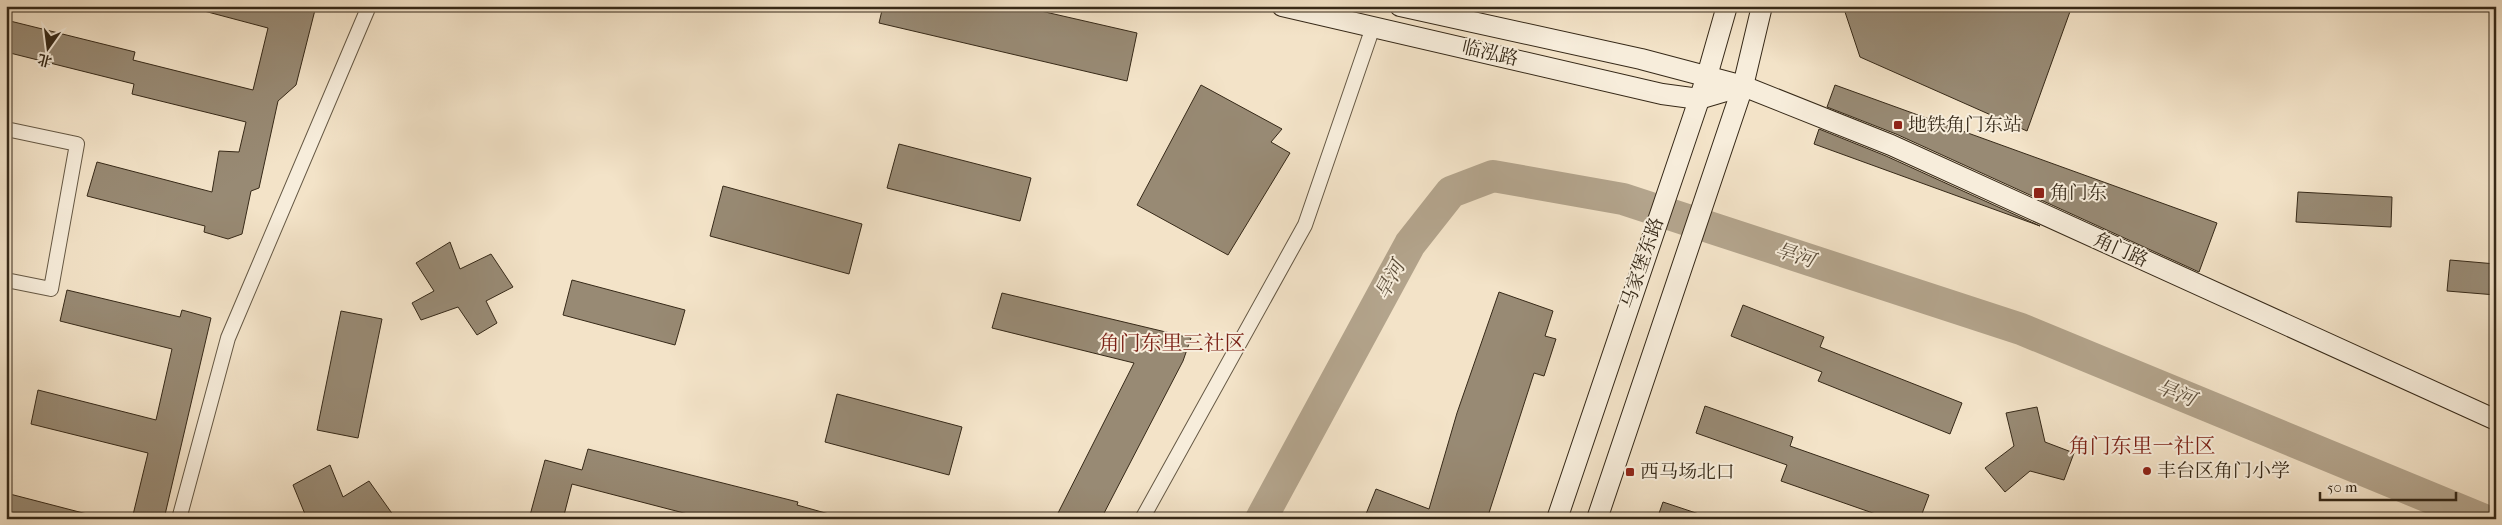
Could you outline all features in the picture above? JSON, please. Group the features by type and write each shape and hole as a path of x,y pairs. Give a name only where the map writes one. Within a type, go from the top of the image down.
{"main road":[{"name":"临泓路","path":"1282,6 1662,94 1698,99"},
{"name":"临泓路","path":"1400,6 1707,76 1743,86"},
{"name":"马家堡东路","path":"1556,519 1707,76 1727,6"},
{"name":"马家堡东路","path":"1597,519 1743,86 1762,6"},
{"path":"1698,99 1743,86"},
{"name":"角门路","path":"1743,86 1891,145 2496,420"}],"street":[{"path":"179,519 228,338 369,6"},
{"path":"1142,519 1305,225 1373,27"},
{"path":"6,129 77,144 51,290 6,280"}],"building":[{"path":"205,6 316,6 296,85 278,101 259,188 251,191 242,234 228,239 204,232 205,226 87,196 97,162 212,192 219,151 239,152 246,122 132,94 134,84 6,52 6,20 135,52 133,60 253,90 268,28 204,11"},
{"path":"883,6 1019,6 1137,33 1127,81 879,23"},
{"path":"1843,6 2072,6 2027,131 1860,57"},
{"path":"1201,85 1282,129 1271,142 1290,153 1228,255 1137,205"},
{"path":"1835,85 2217,223 2199,272 1896,134 1827,107"},
{"path":"1819,129 1886,156 2040,226 1814,144"},
{"path":"899,144 1031,178 1020,221 887,188"},
{"path":"723,186 862,224 849,274 710,236"},
{"path":"2298,192 2392,197 2391,227 2296,222"},
{"path":"450,242 460,269 491,254 513,287 486,301 497,323 477,335 458,307 421,320 412,303 434,291 416,263"},
{"path":"2450,260 2496,264 2496,295 2447,291"},
{"path":"572,280 685,310 675,345 563,315"},
{"path":"67,290 180,317 182,310 211,318 164,519 132,519 148,453 31,424 38,390 156,420 172,349 60,321"},
{"path":"1499,292 1553,311 1545,336 1556,339 1544,376 1534,373 1487,519 1364,519 1376,489 1429,509 1457,413"},
{"path":"1002,293 1191,338 1183,361 1101,519 1055,519 1134,363 992,328"},
{"path":"1743,305 1824,337 1820,347 1962,403 1950,434 1818,381 1822,372 1731,336"},
{"path":"341,311 382,319 358,438 317,430"},
{"path":"837,394 962,427 949,475 825,442"},
{"path":"1705,406 1793,437 1790,446 1929,495 1920,519 1890,519 1781,481 1787,465 1696,433"},
{"path":"2037,407 2045,442 2074,453 2064,480 2030,471 2005,492 1985,468 2014,446 2006,413"},
{"path":"588,449 798,502 797,505 829,514 828,519 707,519 572,484 563,519 529,519 545,460 582,470"},
{"path":"330,465 343,497 369,481 396,519 307,519 293,485"},
{"path":"6,493 87,514 86,519 6,519"},
{"path":"1663,502 1705,516 1704,519 1657,519"}],"waterway":[{"name":"旱河","path":"1261,519 1410,244 1451,192 1493,176 1623,199 2021,329 2482,519"}],"place":[{"name":"地铁角门东站","path":"1898,125"},
{"name":"角门东","path":"2039,193"},
{"name":"丰台区角门小学","path":"2147,471"},
{"name":"西马场北口","path":"1630,472"}],"district":[{"name":"角门东里三社区","path":"1172,343"},
{"name":"角门东里一社区","path":"2142,446"}]}
